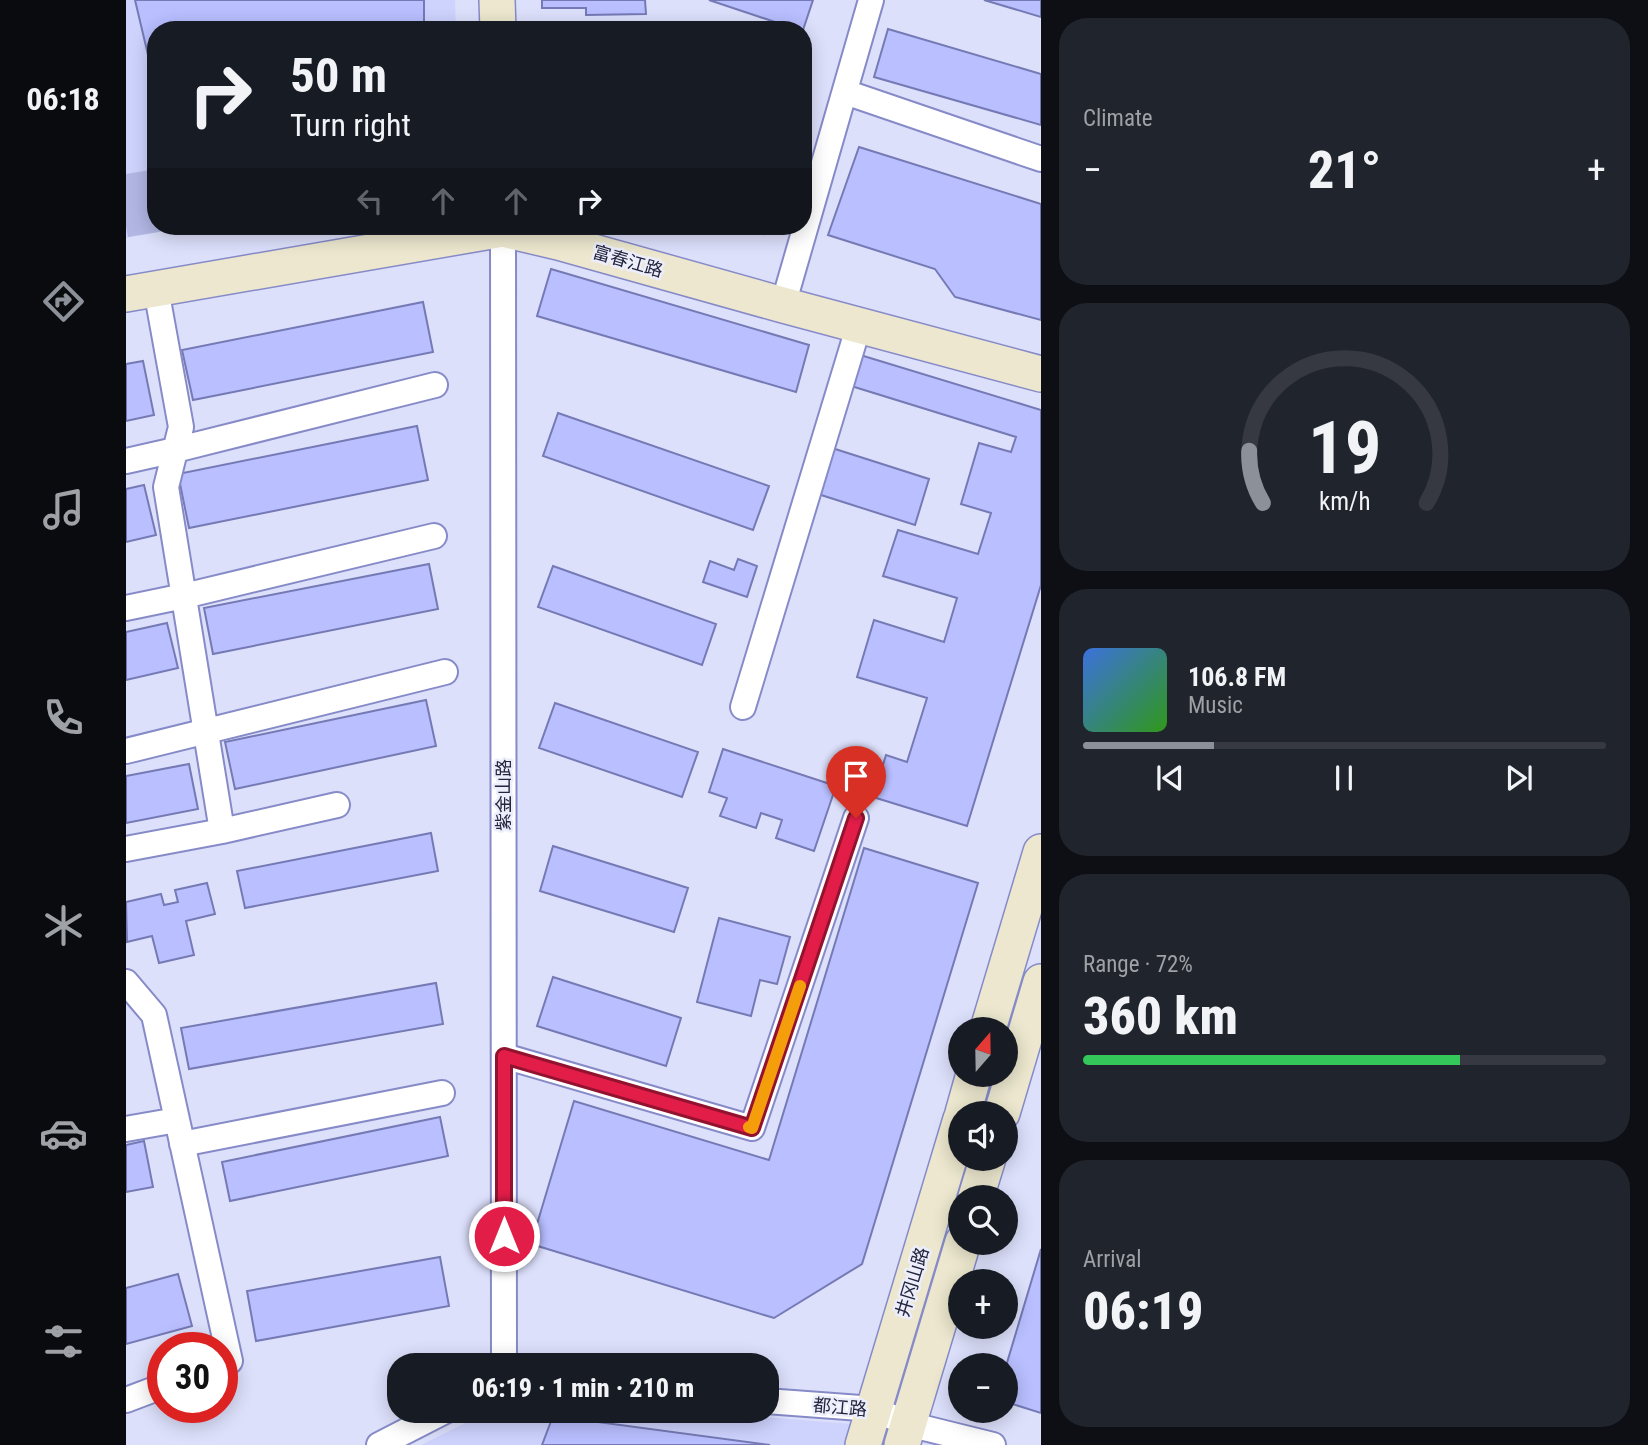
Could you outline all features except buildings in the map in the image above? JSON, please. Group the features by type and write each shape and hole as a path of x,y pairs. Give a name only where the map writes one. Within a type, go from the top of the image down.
{"street":[{"path":"497,0 498,21"},
{"path":"812,205 871,0"},
{"path":"845,92 1041,159"},
{"name":"富春江路","path":"141,291 458,235"},
{"name":"紫金山路","path":"503,235 504,1353"},
{"name":"富春江路","path":"532,235 1041,374"},
{"path":"783,305 803,235"},
{"path":"141,291 181,428 166,487 222,831"},
{"path":"743,707 859,325"},
{"path":"126,461 435,385"},
{"path":"126,608 434,536"},
{"path":"126,751 445,672"},
{"path":"126,849 337,805"},
{"path":"504,1056 752,1128 856,818"},
{"path":"992,1017 1041,852"},
{"path":"126,982 154,1015 224,1332"},
{"path":"1006,1101 1041,982"},
{"path":"126,1129 180,1132 442,1093"},
{"name":"井冈山路","path":"863,1445 948,1162"},
{"name":"井冈山路","path":"905,1435 959,1255"},
{"path":"126,1400 147,1392"},
{"name":"都江路","path":"779,1402 874,1409 905,1435 993,1445"},
{"path":"379,1445 422,1423"}],"shaded area":[{"path":"126,0 455,0 456,21 147,21 147,234 126,238"},
{"path":"147,170 147,234 128,237 126,174"},
{"path":"779,1418 852,1424 845,1445 421,1445 465,1423 779,1423"}],"slow traffic":[{"path":"749,1127 752,1128 800,986"}],"route":[{"path":"504,1236 504,1056 752,1128 856,818"}]}
